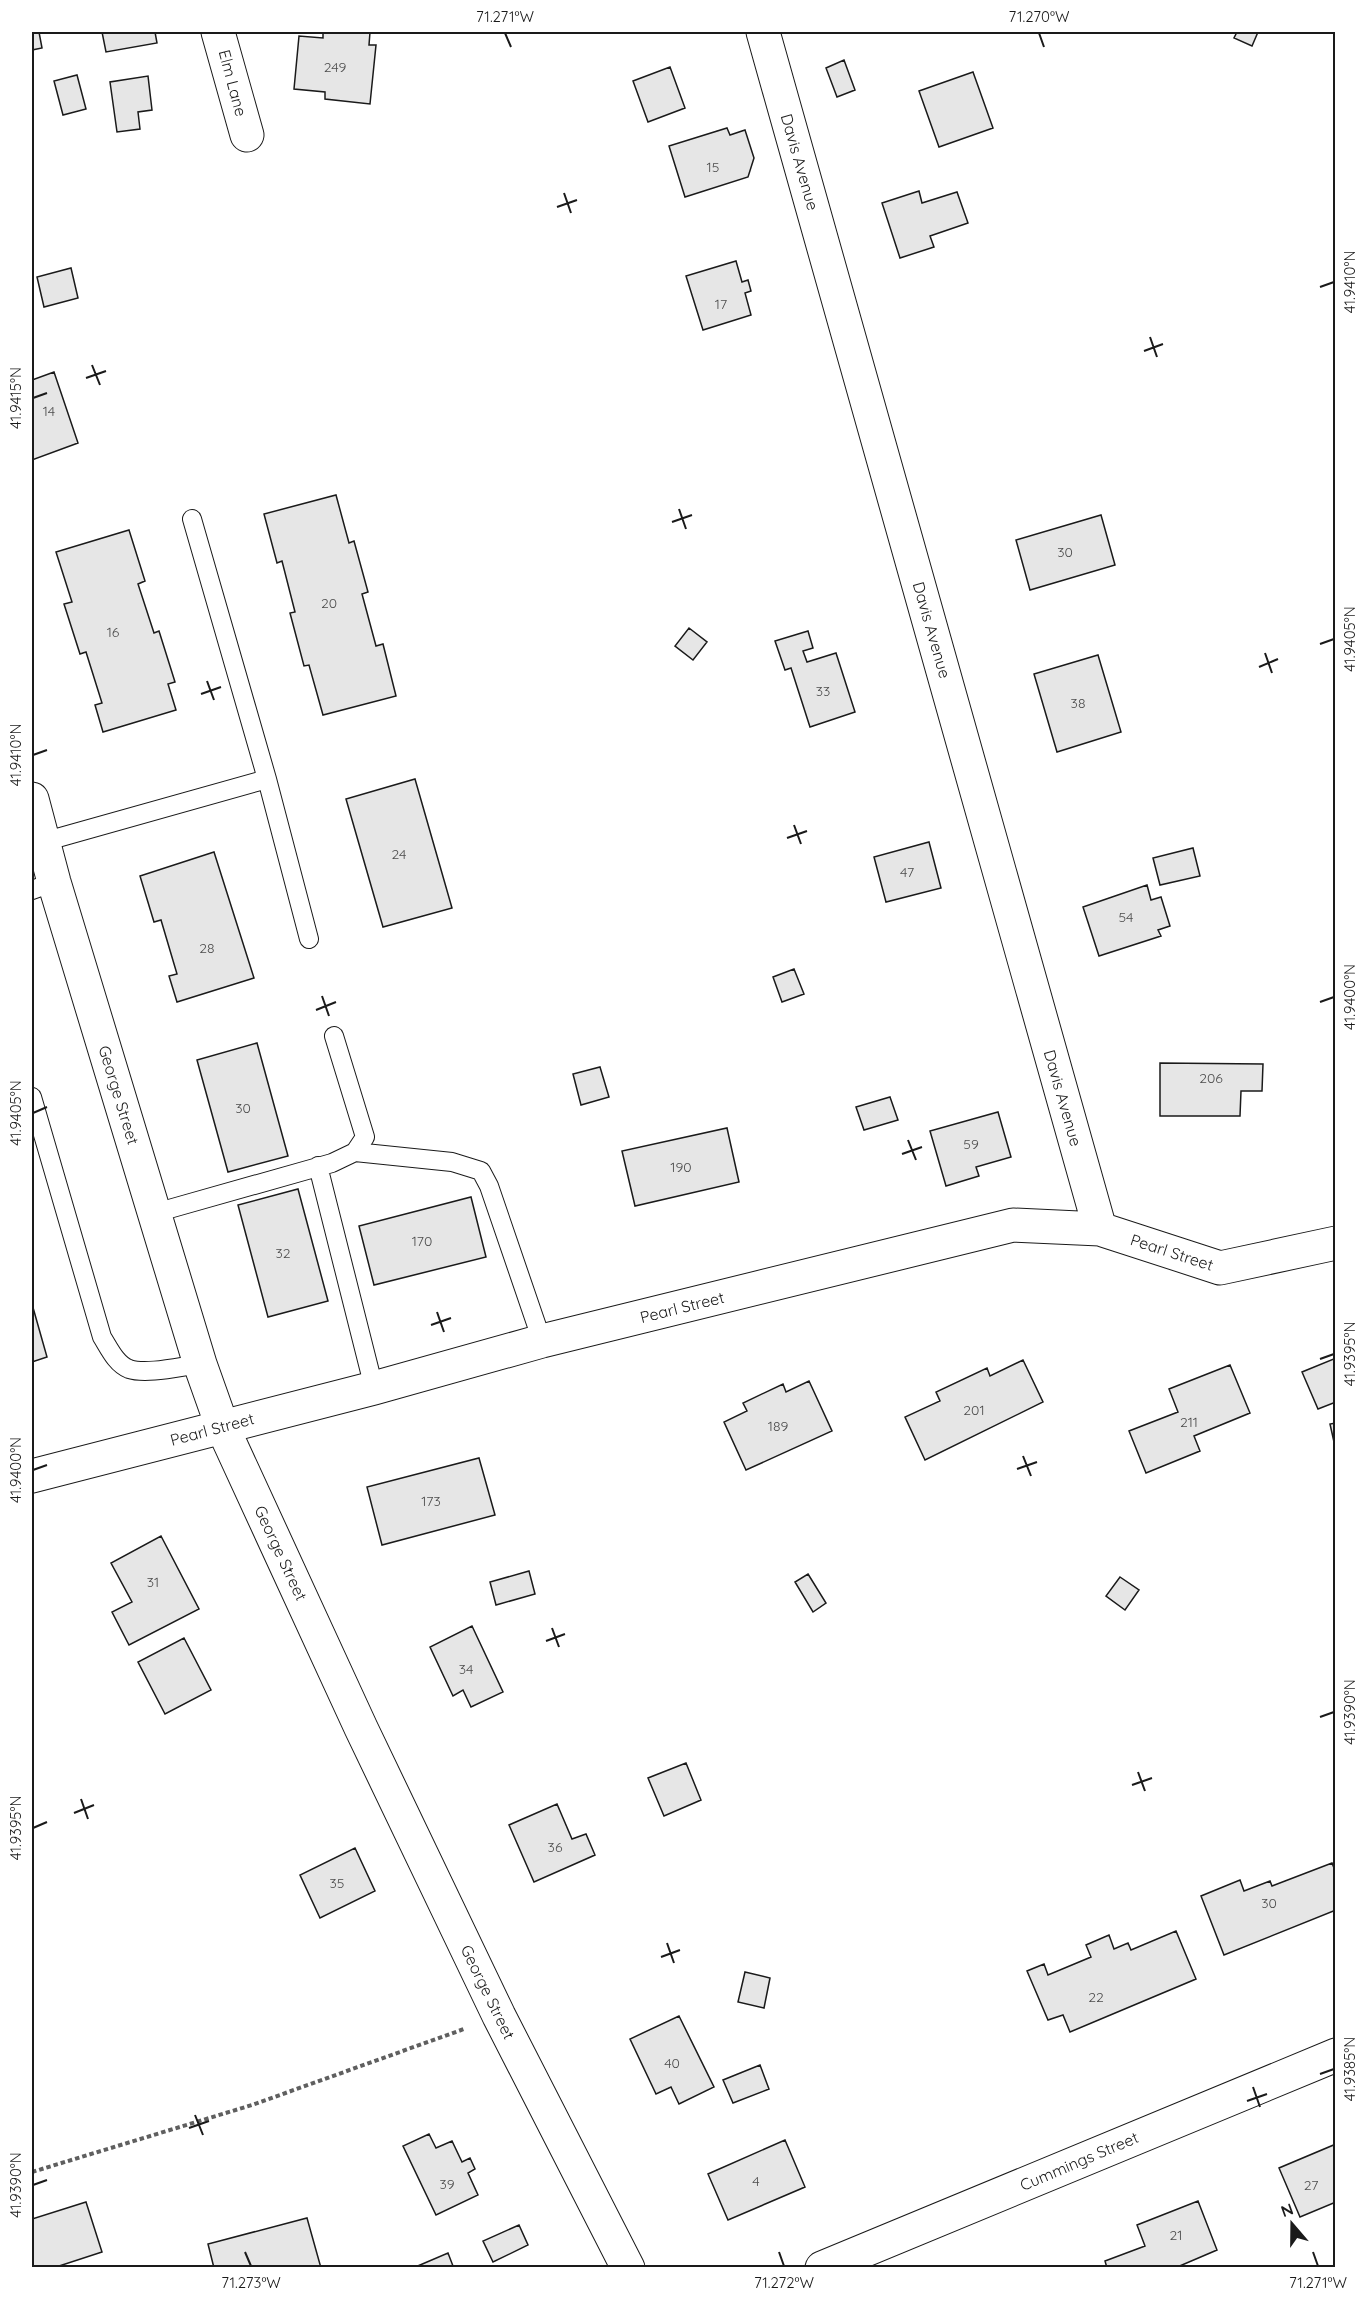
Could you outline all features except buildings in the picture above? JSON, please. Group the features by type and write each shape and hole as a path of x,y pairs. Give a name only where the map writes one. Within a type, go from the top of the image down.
{"street":[{"name":"Elm Lane","path":"219,32 247,135"},
{"name":"Davis Avenue","path":"763,32 1100,1229"},
{"name":"George Street","path":"36,826 43,886 155,1213 200,1364 222,1426 361,1728 499,2016 628,2268"},
{"name":"Pearl Street","path":"32,1476 374,1388 542,1341 1013,1225 1100,1229 1220,1268 1335,1243"},
{"name":"Cummings Street","path":"822,2268 1335,2055"}],"lane":[{"path":"192,519 267,779 309,939"},
{"path":"36,826 267,779"},
{"path":"334,1036 365,1137 355,1152"},
{"path":"32,1097 102,1337 112,1355 128,1368 141,1371 200,1364"},
{"path":"155,1213 318,1166 355,1152 452,1162 481,1171 489,1186 542,1341"},
{"path":"318,1166 374,1388"}],"path":[{"path":"32,2172 252,2105 499,2016"}]}
